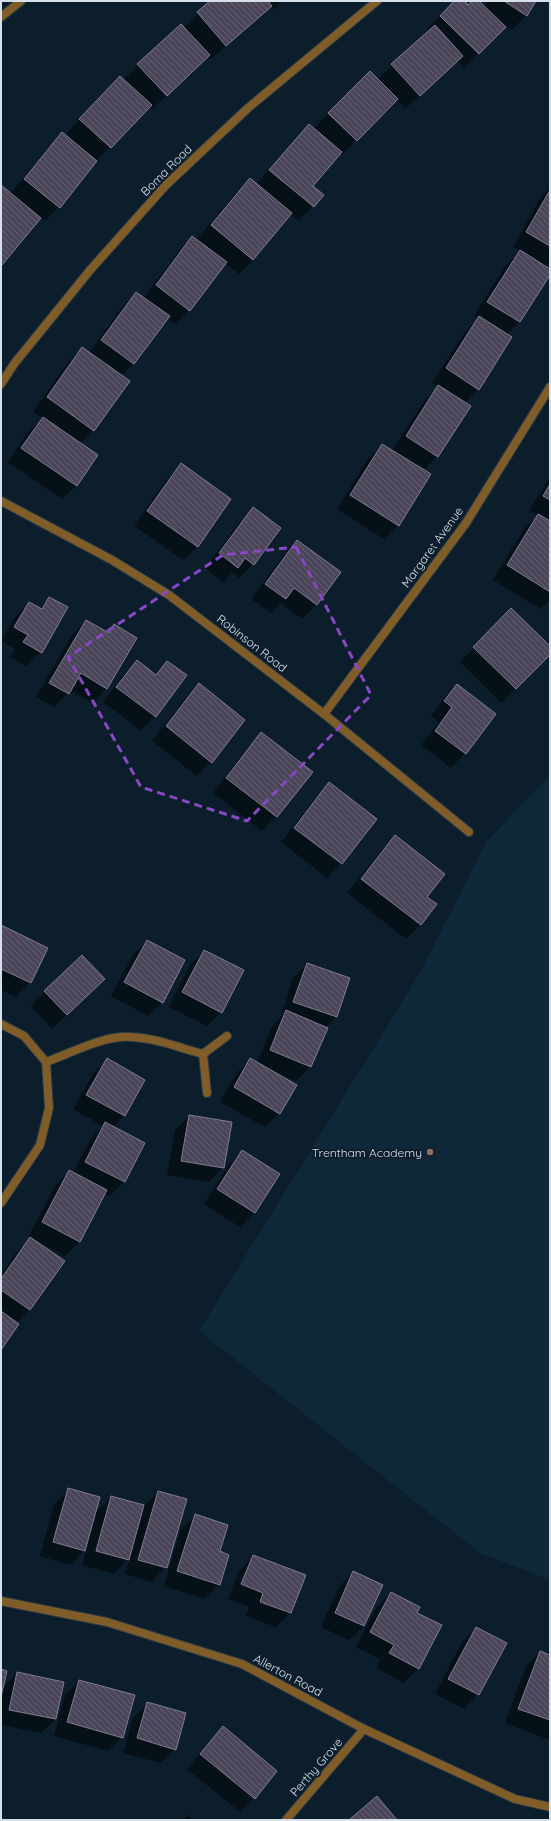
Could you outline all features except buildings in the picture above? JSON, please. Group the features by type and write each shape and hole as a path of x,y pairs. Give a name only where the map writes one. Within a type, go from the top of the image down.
{"street":[{"path":"1,17 21,1"},
{"name":"Boma Road","path":"1,384 14,364 91,269 166,185 248,108 377,1"},
{"name":"Margaret Avenue","path":"324,714 466,523 550,387"},
{"name":"Robinson Road","path":"1,501 112,560 169,595 324,714 469,832"},
{"path":"1,1024 24,1036 46,1062 49,1108 40,1145 1,1203"},
{"path":"204,1054 227,1036"},
{"path":"46,1062 100,1041 130,1037 154,1040 204,1054"},
{"path":"204,1054 207,1093"},
{"name":"Allerton Road","path":"1,1601 107,1622 242,1664 364,1729 515,1799 550,1807"},
{"name":"Perthy Grove","path":"286,1820 364,1729"}],"highlighted area":[{"path":"296,547 371,695 247,821 141,787 68,657 223,555"}],"shaded area":[{"name":"Trentham Academy","path":"550,775 550,1580 480,1553 199,1331 420,973 486,842"}],"place":[{"name":"Trentham Academy","path":"430,1152"}]}
